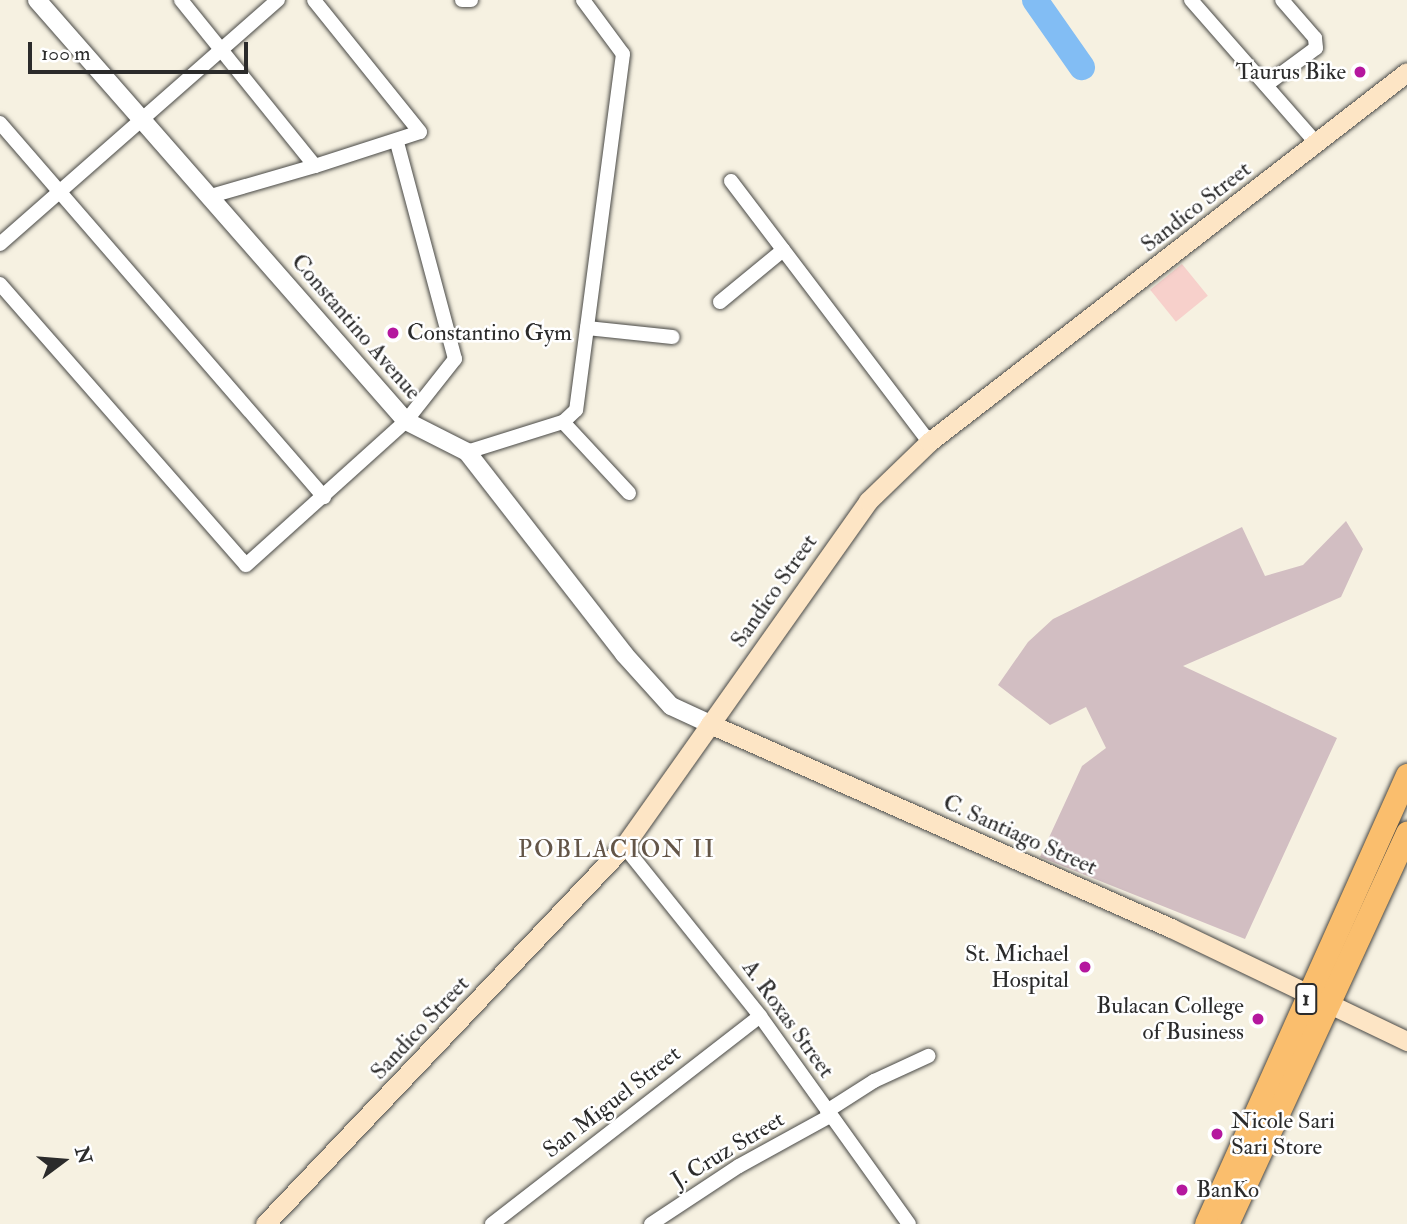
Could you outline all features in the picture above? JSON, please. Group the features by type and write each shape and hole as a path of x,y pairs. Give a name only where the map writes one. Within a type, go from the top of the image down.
{"highway":[{"name":"1","path":"1227,1224 1407,775"},
{"name":"1","path":"1206,1224 1407,831"}],"main road":[{"name":"Sandico Street","path":"275,1221 624,846 868,501 929,442 1407,72"},
{"name":"C. Santiago Street","path":"710,724 1320,997 1407,1041"}],"street":[{"name":"Constantino Avenue","path":"37,0 141,123 211,196 406,421 467,452 624,654 671,706 710,724"},
{"path":"181,0 315,166"},
{"path":"0,244 62,193 278,0"},
{"path":"211,196 397,142 420,132 314,0"},
{"path":"462,0 471,0"},
{"path":"467,452 563,422 576,410 623,51 583,0"},
{"path":"1191,0 1317,144"},
{"path":"1266,85 1316,48 1315,38 1282,0"},
{"path":"0,123 324,497"},
{"path":"0,285 246,565 406,421 456,356 397,142"},
{"path":"731,181 929,442"},
{"path":"720,302 783,250"},
{"path":"587,328 673,337"},
{"path":"563,422 629,493"},
{"name":"A. Roxas Street","path":"624,846 760,1016 909,1224"},
{"name":"San Miguel Street","path":"492,1224 760,1016"},
{"name":"J. Cruz Street","path":"651,1224 738,1166 828,1114 874,1080 928,1056"}],"shaded area":[{"path":"1182,264 1208,296 1176,322 1150,290"},
{"path":"1346,521 1363,549 1341,597 1183,666 1337,738 1245,939 1040,857 1082,766 1106,748 1086,707 1050,725 998,685 1028,642 1053,619 1242,527 1265,576 1303,565"}],"waterway":[{"path":"1035,0 1082,67"}],"place":[{"name":"Taurus Bike","path":"1360,72"},
{"name":"Constantino Gym","path":"393,333"},
{"name":"St. Michael Hospital","path":"1085,967"},
{"name":"Bulacan College of Business","path":"1258,1019"},
{"name":"Nicole Sari Sari Store","path":"1217,1134"},
{"name":"BanKo","path":"1182,1190"}],"district":[{"name":"POBLACION II","path":"617,850"}]}
